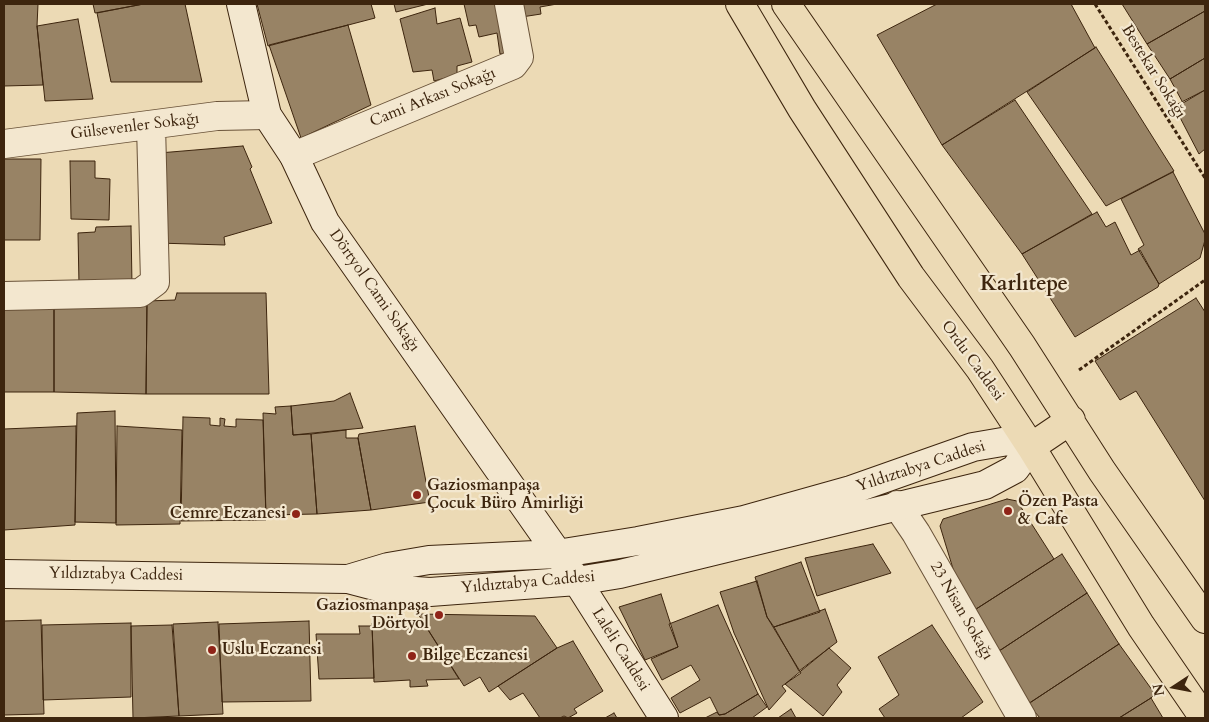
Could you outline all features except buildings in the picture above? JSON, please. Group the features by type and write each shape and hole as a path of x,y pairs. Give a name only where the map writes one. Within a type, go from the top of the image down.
{"main road":[{"name":"Ordu Caddesi","path":"740,4 802,109 911,277 980,369 1031,447 1141,626 1204,718"},
{"path":"786,4 1052,389 1102,471 1205,619"},
{"path":"1031,447 1071,420"}],"street":[{"name":"Dörtyol Cami Sokağı","path":"241,4 267,115 294,156 325,222 577,581"},
{"name":"Cami Arkası Sokağı","path":"294,156 513,65 519,57 509,4"},
{"name":"Gülsevenler Sokağı","path":"4,144 217,116 267,115"},
{"path":"4,296 140,293 155,282 152,125"},
{"name":"Yıldıztabya Caddesi","path":"4,574 348,579 386,588 430,592 577,581 620,574 985,485 1015,469 1031,447 1008,441 973,447 851,490 744,520 557,554 429,560 388,567 348,579"},
{"name":"23 Nisan Sokağı","path":"897,505 916,533 1022,718"},
{"name":"Laleli Caddesi","path":"577,581 664,718"}],"path":[{"name":"Bestekar Sokağı","path":"1095,4 1205,178"},
{"path":"1052,389 1205,280"}],"place":[{"name":"Gaziosmanpaşa Çocuk Büro Amirliği","path":"417,495"},
{"name":"Özen Pasta & Cafe","path":"1008,511"},
{"name":"Cemre Eczanesi","path":"296,514"},
{"name":"Gaziosmanpaşa Dörtyol","path":"439,615"},
{"name":"Uslu Eczanesi","path":"212,650"},
{"name":"Bilge Eczanesi","path":"412,656"}],"district":[{"name":"Karlıtepe","path":"1024,285"}]}
